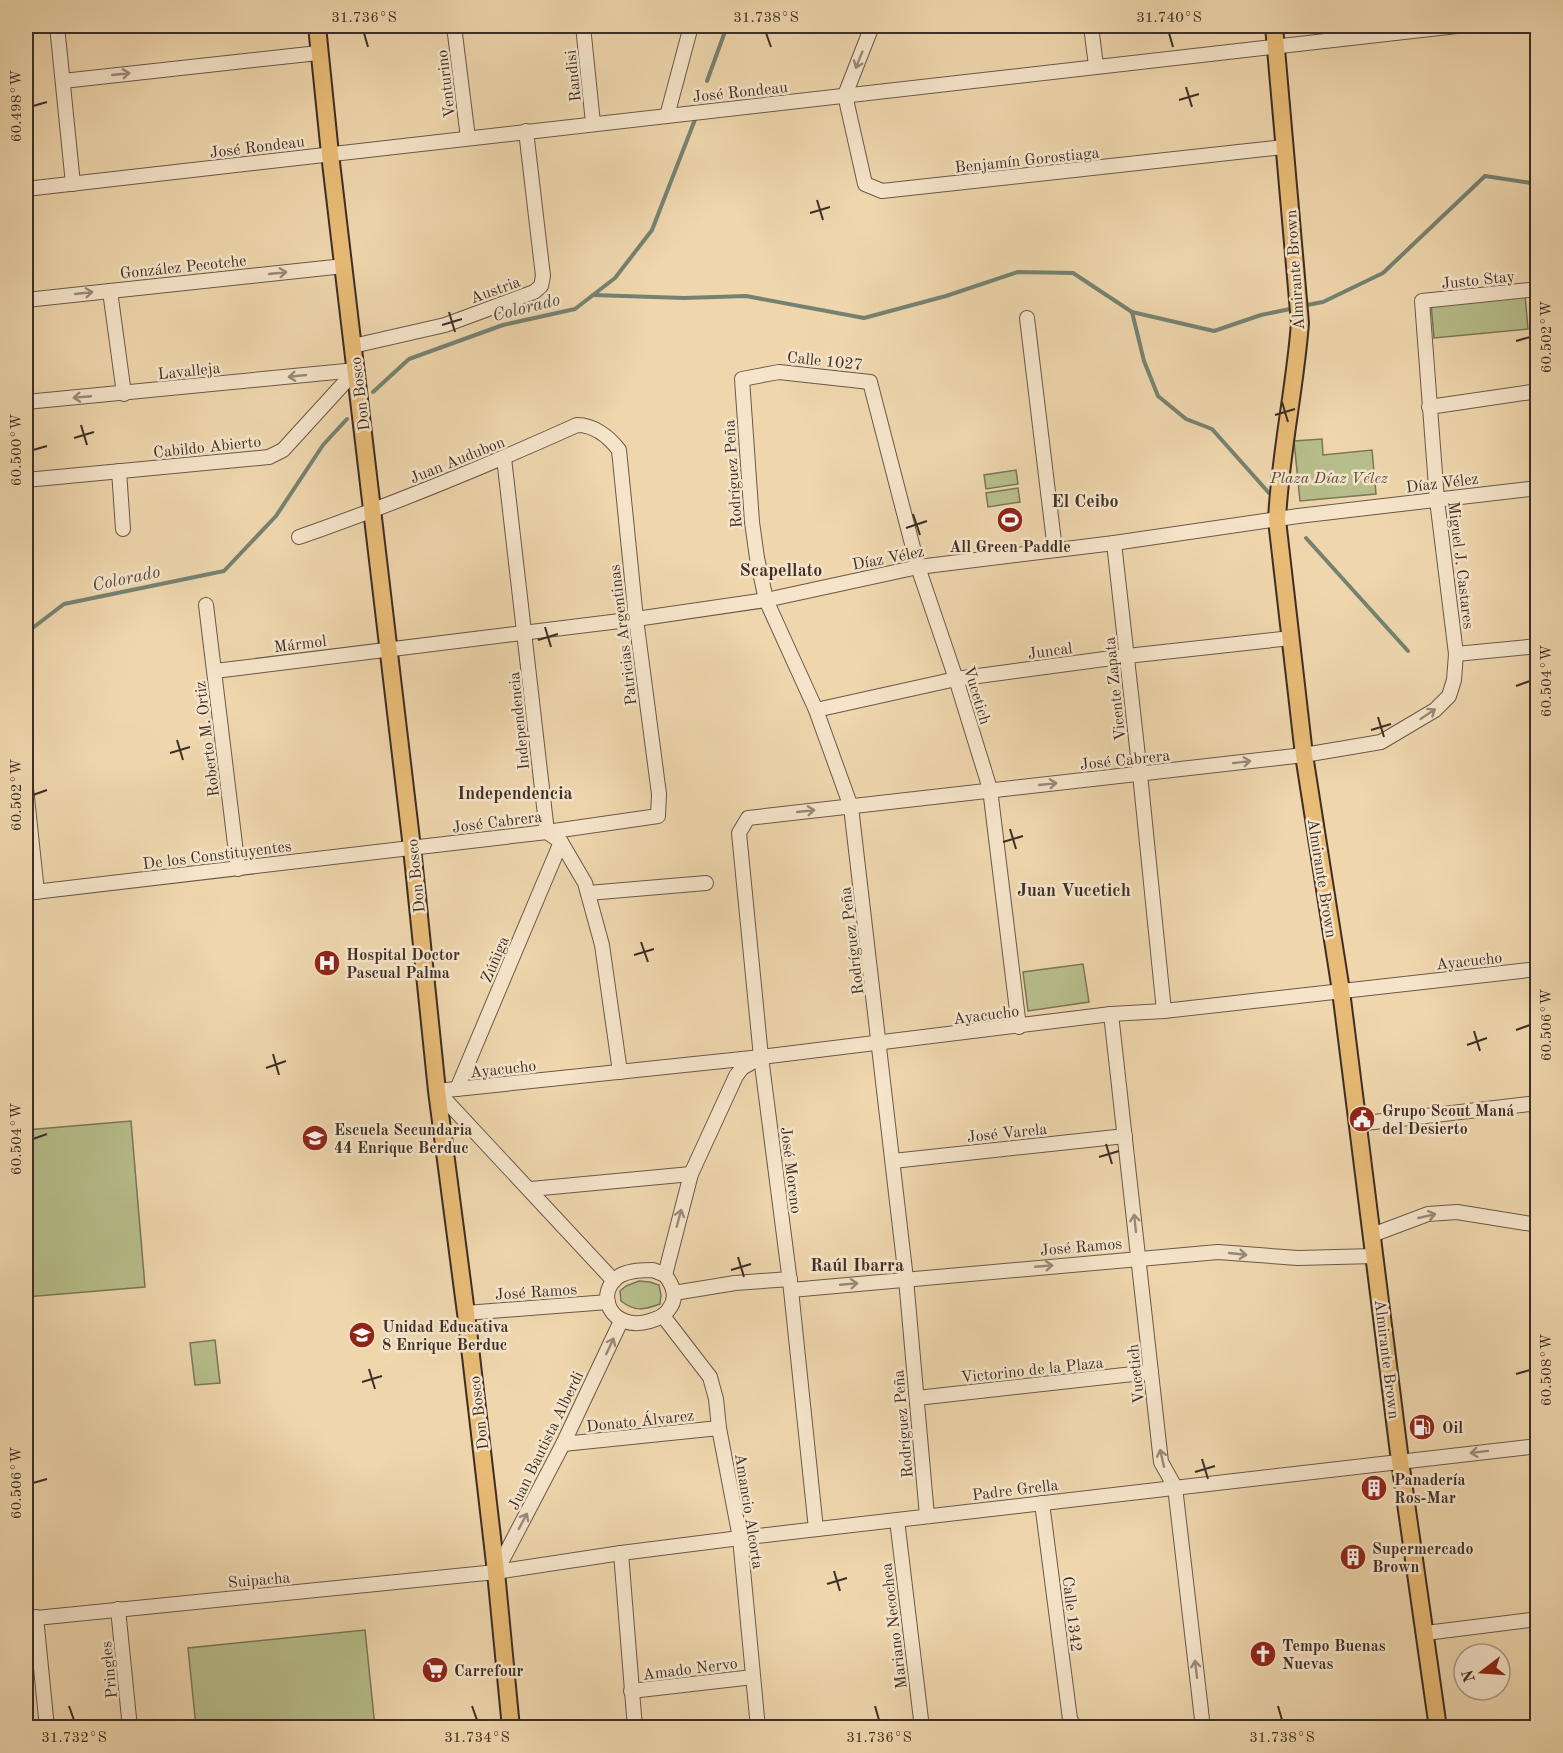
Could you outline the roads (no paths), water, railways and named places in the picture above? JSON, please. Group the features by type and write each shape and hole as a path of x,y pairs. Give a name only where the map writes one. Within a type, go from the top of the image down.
{"main road":[{"name":"Don Bosco","path":"317,26 318,53 412,848 437,1091 496,1572 511,1728"},
{"name":"Almirante Brown","path":"1274,26 1300,323 1298,358 1279,482 1277,520 1304,755 1341,992 1400,1461 1438,1728"}],"street":[{"path":"57,26 73,184"},
{"name":"Venturino","path":"454,26 468,138"},
{"name":"Randisi","path":"583,26 593,123"},
{"path":"667,116 691,26"},
{"path":"845,95 872,26"},
{"path":"1091,26 1096,66"},
{"name":"José Rondeau","path":"26,189 1457,26"},
{"path":"63,81 318,53"},
{"name":"Benjamín Gorostiaga","path":"845,95 865,184 882,191 1284,147"},
{"name":"Austria","path":"353,346 445,325 534,292 542,286 543,276 526,131"},
{"name":"González Pecotche","path":"26,300 344,266"},
{"name":"Justo Stay","path":"1422,301 1538,289"},
{"path":"110,291 124,394"},
{"name":"Miguel J. Castares","path":"1422,301 1437,500 1456,654"},
{"path":"1028,318 1055,550"},
{"name":"Lavalleja","path":"26,402 356,370"},
{"name":"Cabildo Abierto","path":"26,480 269,458 283,450 356,370"},
{"name":"Calle 1027","path":"742,379 779,372 870,382"},
{"name":"Rodríguez Peña","path":"742,379 752,522 766,600 816,710 851,807 906,1279 927,1516"},
{"name":"Vucetich","path":"870,382 918,567 990,789 1019,1027"},
{"path":"1430,407 1538,391"},
{"name":"Juan Audubon","path":"299,537 373,511 504,458 577,425 588,425 613,442 619,450"},
{"name":"Patricias Argentinas","path":"619,450 636,619 659,794 658,816"},
{"name":"Independencia","path":"504,458 547,832"},
{"path":"119,471 123,529"},
{"name":"Díaz Vélez","path":"389,649 525,634 766,600 918,567 1114,543 1298,516 1538,488"},
{"name":"Vicente Zapata","path":"1114,543 1164,1011"},
{"name":"Roberto M. Ortiz","path":"206,605 238,869"},
{"name":"Juncal","path":"816,710 956,680 1127,656 1292,638"},
{"path":"1456,654 1538,646"},
{"name":"Mármol","path":"215,670 389,649"},
{"name":"José Cabrera","path":"748,818 1304,755 1381,742 1435,710 1449,696 1454,680 1456,654"},
{"path":"26,788 31,892"},
{"name":"José Cabrera","path":"412,848 658,816"},
{"name":"José Moreno","path":"748,818 739,833 761,1058 790,1284 816,1529"},
{"path":"547,832 561,842 585,882 602,945 620,1072"},
{"name":"Zúñiga","path":"457,1089 561,842"},
{"name":"De los Constituyentes","path":"31,892 412,848"},
{"path":"588,892 706,883"},
{"name":"Ayacucho","path":"437,1091 761,1058 1111,1014 1164,1011 1538,969"},
{"name":"Vucetich","path":"1111,1014 1161,1462 1175,1487 1203,1728"},
{"path":"665,1275 691,1174 736,1076 742,1068 761,1058"},
{"path":"437,1091 531,1189 614,1281"},
{"path":"1357,1124 1538,1103"},
{"name":"José Varela","path":"893,1161 1125,1136"},
{"path":"531,1189 691,1174"},
{"path":"1372,1235 1428,1214 1457,1212 1538,1225"},
{"name":"José Ramos","path":"674,1293 744,1282 790,1284 906,1279 1218,1252 1298,1258 1375,1256"},
{"path":"653,1270 665,1275 674,1293 670,1308 663,1316 636,1324 621,1321 613,1315 608,1296 614,1281 620,1276 634,1271 653,1270"},
{"name":"José Ramos","path":"466,1313 608,1302"},
{"name":"Amancio Alcorta","path":"663,1316 710,1377 716,1399 719,1428 740,1538 758,1728"},
{"name":"Juan Bautista Alberdi","path":"496,1572 563,1444 621,1321"},
{"name":"Victorino de la Plaza","path":"916,1398 1151,1372"},
{"name":"Donato Álvarez","path":"563,1444 719,1428"},
{"name":"Padre Grella","path":"496,1572 740,1538 1538,1446"},
{"name":"Calle 1342","path":"1042,1503 1070,1719 1075,1728"},
{"name":"Mariano Necochea","path":"897,1520 922,1728"},
{"path":"621,1553 635,1728"},
{"name":"Suipacha","path":"31,1618 496,1572"},
{"name":"Pringles","path":"118,1609 130,1728"},
{"path":"31,1618 47,1728"},
{"path":"1426,1633 1538,1619"},
{"name":"Amado Nervo","path":"631,1691 753,1677"}],"waterway":[{"name":"Colorado","path":"707,81 727,26"},
{"name":"Colorado","path":"373,392 409,359 503,325 575,309 615,278 652,230 696,117"},
{"path":"1302,306 1323,302 1383,273 1485,176 1538,184"},
{"path":"593,295 684,298 746,296 864,318 946,296 1018,272 1073,273 1132,312 1214,331 1261,315 1295,308"},
{"path":"1132,312 1144,361 1158,396 1186,419 1212,429 1269,493"},
{"name":"Colorado","path":"26,633 64,604 224,571 276,516 323,445 347,419"},
{"path":"1306,538 1408,651"}],"place":[{"name":"All Green Paddle","path":"1010,520"},
{"name":"Hospital Doctor Pascual Palma","path":"327,963"},
{"name":"Grupo Scout Maná del Desierto","path":"1362,1119"},
{"name":"Escuela Secundaria 44 Enrique Berduc","path":"315,1138"},
{"name":"Unidad Educativa 8 Enrique Berduc","path":"362,1335"},
{"name":"Oil","path":"1422,1427"},
{"name":"Panadería Ros-Mar","path":"1374,1488"},
{"name":"Supermercado Brown","path":"1353,1557"},
{"name":"Tempo Buenas Nuevas","path":"1263,1654"},
{"name":"Carrefour","path":"435,1670"}],"district":[{"name":"El Ceibo","path":"1085,501"},
{"name":"Scapellato","path":"781,570"},
{"name":"Independencia","path":"515,793"},
{"name":"Juan Vucetich","path":"1074,890"},
{"name":"Raúl Ibarra","path":"857,1265"}],"park label":[{"name":"Plaza Díaz Vélez","path":"1329,477"}]}
